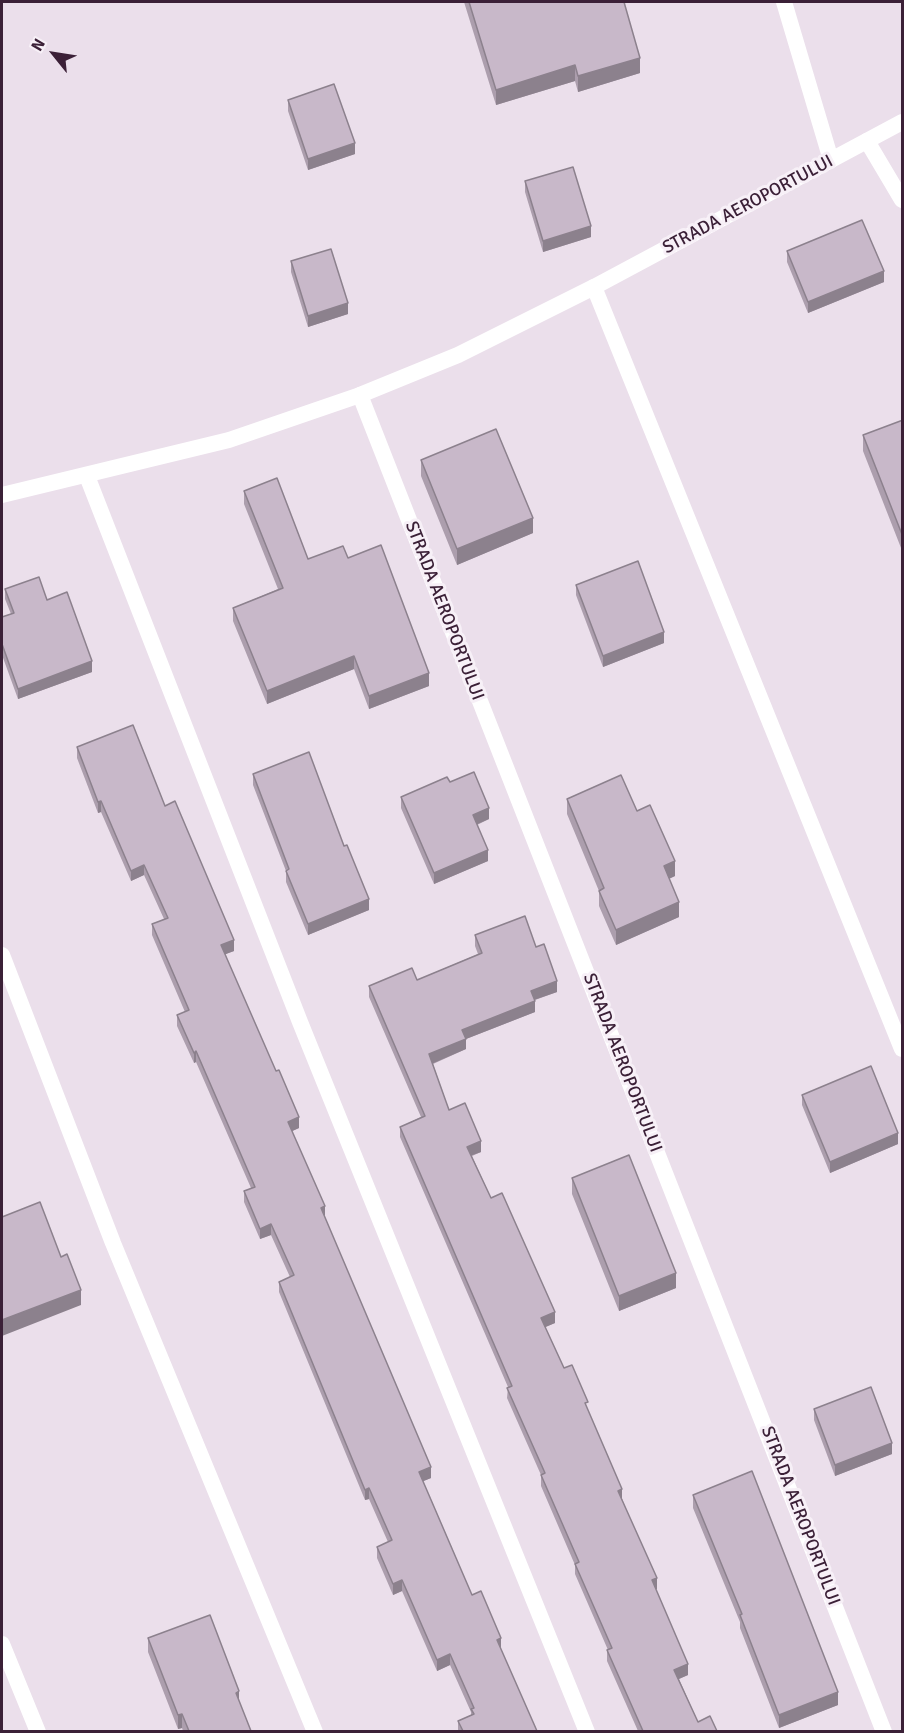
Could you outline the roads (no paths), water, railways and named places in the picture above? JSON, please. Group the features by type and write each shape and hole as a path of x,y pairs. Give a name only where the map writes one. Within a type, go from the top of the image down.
{"street":[{"path":"784,2 831,160"},
{"name":"STRADA AEROPORTULUI","path":"2,495 229,440 360,395 458,355 594,287 903,122"},
{"path":"867,141 903,200"},
{"path":"594,287 903,1049"},
{"name":"STRADA AEROPORTULUI","path":"360,395 884,1731"},
{"path":"87,476 300,1022 587,1731"},
{"path":"2,955 112,1243 315,1731"},
{"path":"2,1644 38,1731"}]}
